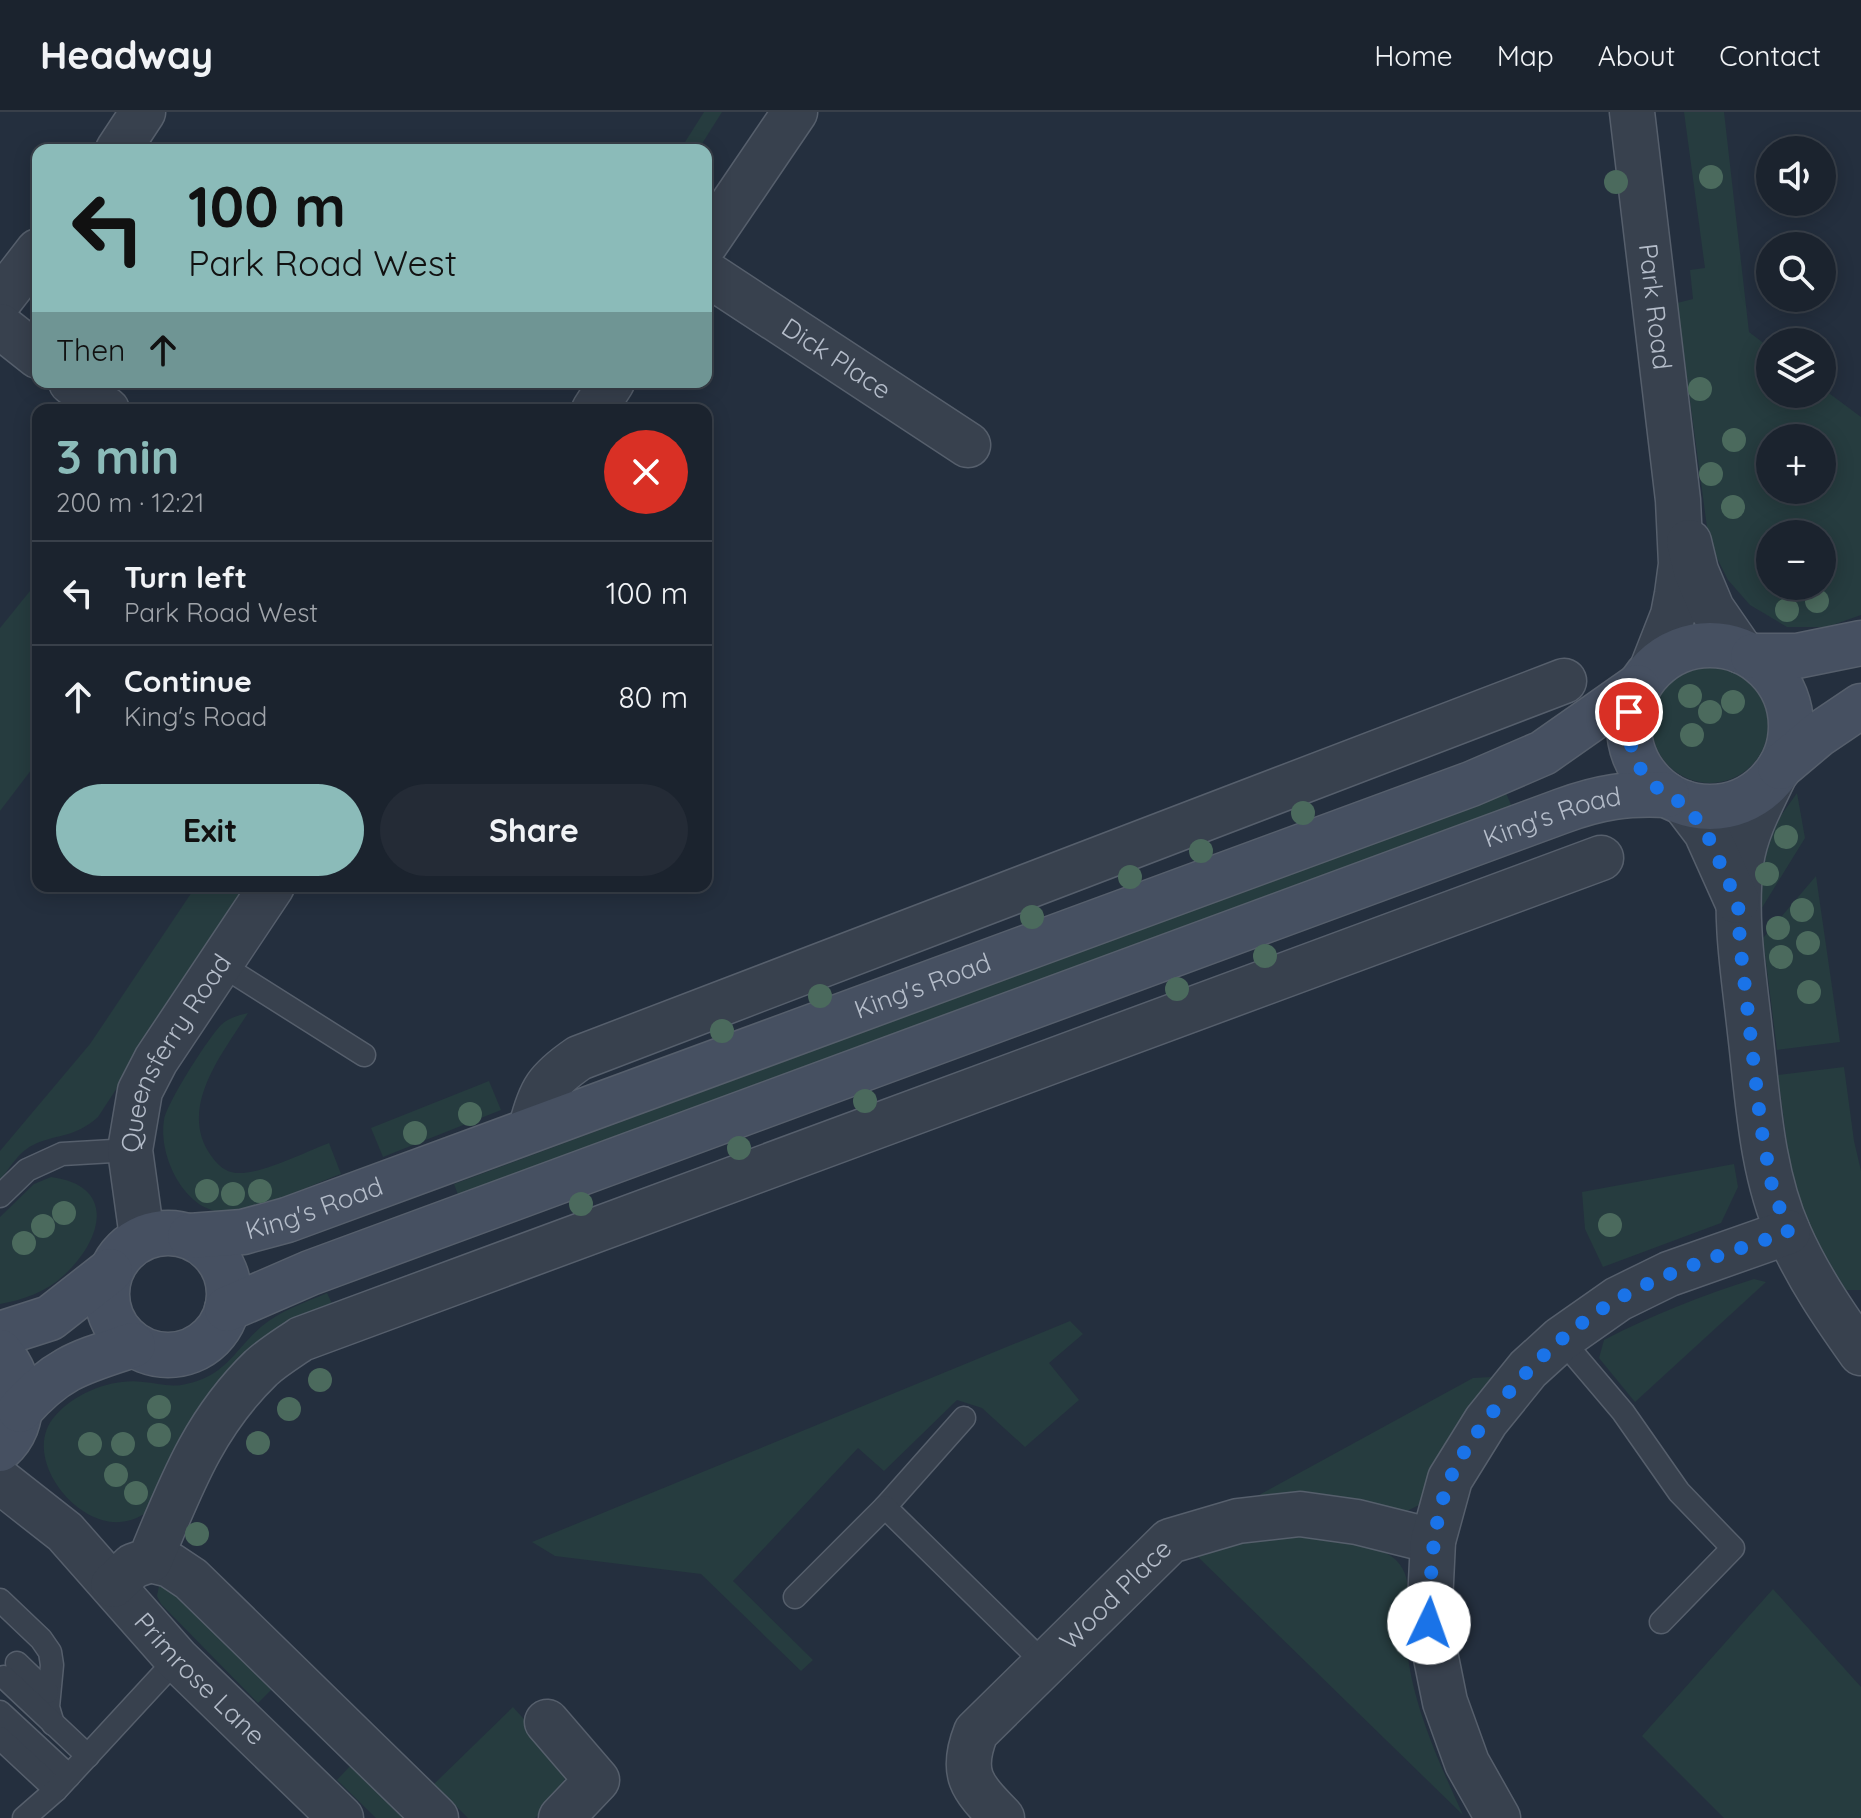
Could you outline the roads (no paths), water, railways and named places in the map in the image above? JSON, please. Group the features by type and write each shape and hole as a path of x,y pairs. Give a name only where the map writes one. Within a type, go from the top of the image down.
{"main road":[{"name":"King's Road","path":"190,1236 243,1232 287,1220 1471,784 1543,753 1675,652 1700,644 1728,646 1747,654 1797,656 1861,643"},
{"path":"1747,654 1775,675 1788,700 1792,727 1787,754 1776,773"},
{"name":"King's Road","path":"1645,677 1629,712 1629,739 1637,764 1653,785 1675,799 1699,808 1726,807 1752,797 1818,735 1861,706"},
{"name":"King's Road","path":"227,1309 310,1273 1598,798 1634,793 1675,799"},
{"path":"174,1232 190,1236 206,1245 218,1258 226,1274 229,1291 227,1309 211,1338 189,1351 165,1355 148,1352 133,1345 118,1330 109,1312 106,1291 110,1271 118,1257 142,1237 174,1232"},
{"path":"0,1334 50,1318 110,1271"},
{"path":"12,1429 43,1384 73,1365 133,1345"},
{"path":"0,1352 13,1367 20,1388 12,1429"}],"street":[{"path":"122,144 143,112"},
{"path":"712,234 795,112"},
{"name":"Park Road","path":"1632,112 1678,500 1681,564 1673,615 1645,677"},
{"path":"0,300 32,259"},
{"name":"Dick Place","path":"712,277 968,445"},
{"path":"0,326 32,351"},
{"path":"79,388 99,404"},
{"name":"Park Road","path":"1678,500 1696,571 1712,609 1747,654"},
{"path":"531,1128 538,1099 554,1076 579,1058 1564,681"},
{"path":"1449,726 1471,784"},
{"path":"1776,773 1754,818 1741,860 1738,903 1761,1127 1772,1186 1788,1232 1811,1278 1849,1314 1861,1353"},
{"path":"1675,799 1706,832 1738,903"},
{"path":"150,1560 193,1458 226,1406 263,1367 301,1339 1601,858"},
{"path":"1434,859 1454,911"},
{"name":"Queensferry Road","path":"142,1237 130,1150 140,1091 156,1060 268,892"},
{"path":"1498,1818 1467,1763 1445,1702 1429,1623 1433,1541 1450,1479 1486,1421 1528,1369 1561,1339 1618,1299 1669,1274 1788,1232"},
{"name":"Primrose Lane","path":"12,1429 26,1462 65,1532"},
{"name":"Primrose Lane","path":"0,1481 65,1532 177,1659 341,1818"},
{"name":"Wood Place","path":"1002,1818 976,1791 968,1771 968,1752 976,1732 1170,1541 1238,1521 1300,1514 1357,1522 1433,1541"},
{"path":"113,1585 133,1566 150,1560 170,1565 191,1579 436,1818"},
{"path":"547,1722 597,1780 561,1818"}],"lane":[{"path":"220,964 364,1055"},
{"path":"0,1196 27,1170 62,1154 130,1150"},
{"path":"1561,1339 1623,1412 1679,1492 1733,1548 1661,1622"},
{"path":"795,1597 885,1507 964,1418"},
{"path":"885,1507 1045,1664"},
{"path":"0,1600 41,1639 50,1652 52,1665 47,1692 53,1724"},
{"path":"24,1818 63,1783 177,1659"},
{"path":"47,1692 10,1670 53,1724 88,1756"},
{"path":"0,1712 63,1783"},
{"path":"0,1738 63,1783"}]}
